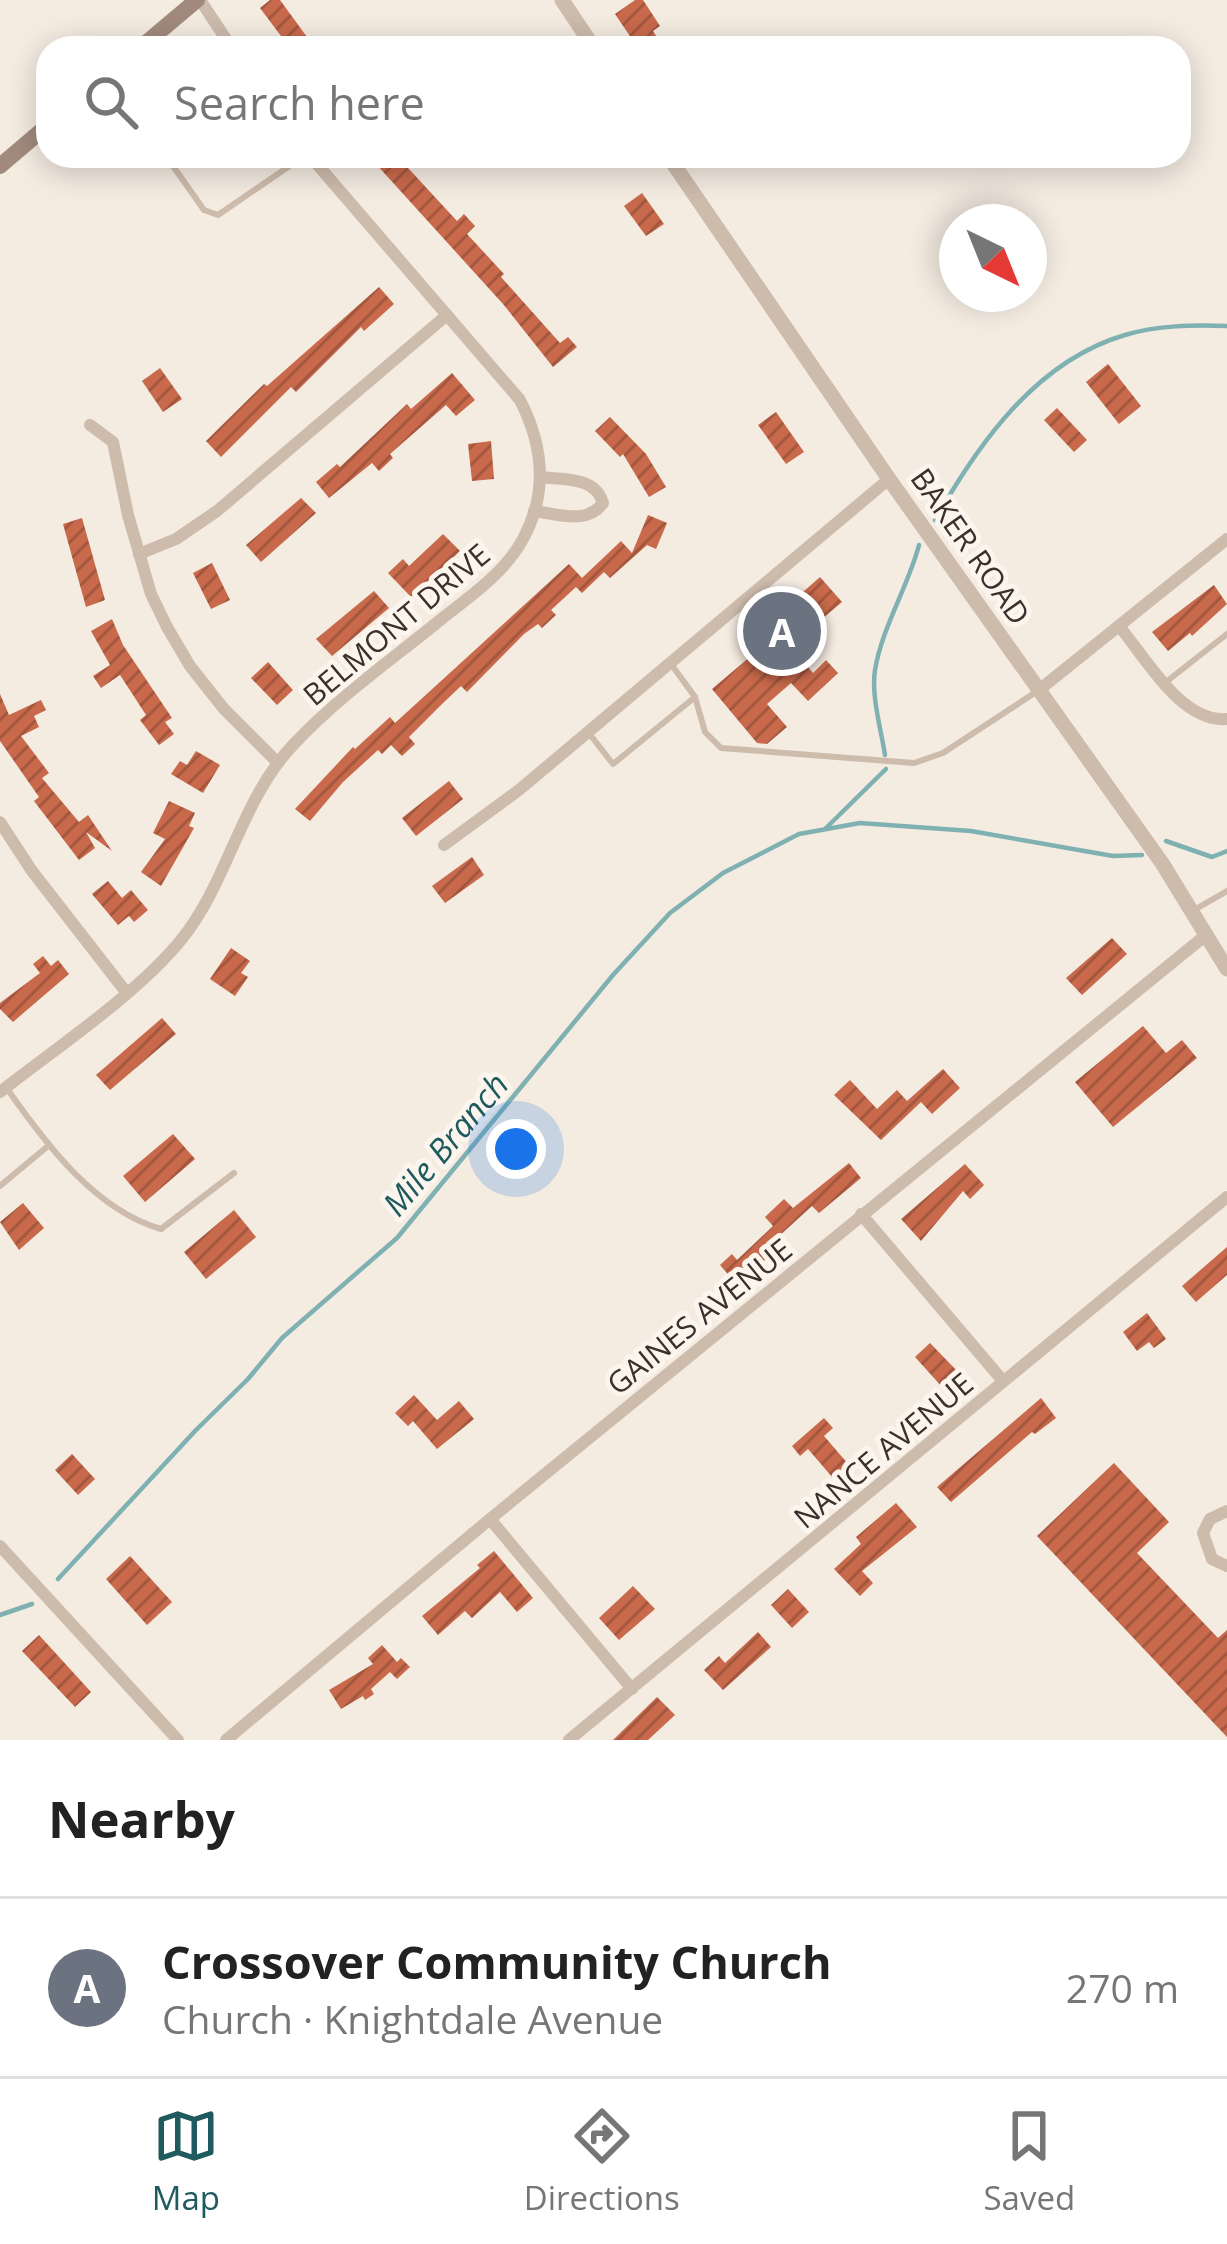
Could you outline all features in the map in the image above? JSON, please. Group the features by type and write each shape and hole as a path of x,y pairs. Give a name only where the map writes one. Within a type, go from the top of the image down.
{"main road":[{"path":"154,36 198,0"},
{"path":"0,166 36,136"}],"street":[{"path":"198,0 224,36"},
{"path":"562,0 586,36"},
{"name":"BELMONT DRIVE","path":"3,1090 126,992 182,940 207,899 250,804 278,763 328,712 487,583 513,556 534,511 540,478 538,442 520,400 318,168"},
{"name":"BAKER ROAD","path":"676,168 889,479 1162,862 1227,969"},
{"path":"139,554 176,539 217,511 447,315"},
{"path":"90,424 112,442 151,594 190,666 224,709 278,763"},
{"path":"534,511 584,518 598,511 603,502 599,491 588,483 540,478"},
{"path":"444,844 671,664 889,479"},
{"path":"1040,690 1227,539"},
{"path":"1119,626 1186,707 1206,718 1227,719"},
{"path":"0,822 126,992"},
{"name":"GAINES AVENUE","path":"226,1740 1206,935"},
{"name":"NANCE AVENUE","path":"569,1740 1227,1197"},
{"path":"861,1214 1003,1382"},
{"path":"1227,1511 1210,1519 1202,1533 1212,1559 1227,1566"},
{"path":"490,1519 632,1688"},
{"path":"0,1546 178,1740"}],"lane":[{"path":"174,168 204,210 218,214 289,168"},
{"path":"1166,682 1227,634"},
{"path":"671,664 695,698 705,732 721,748 914,763 943,753 1040,690"},
{"path":"587,732 614,764 695,698"},
{"path":"1192,911 1227,891"},
{"path":"3,1090 47,1146 137,1222 161,1229 234,1173"},
{"path":"0,1186 47,1146"},
{"path":"1212,1209 1227,1214"}],"building":[{"path":"270,0 280,0 306,36 281,36 260,8"},
{"path":"643,0 660,26 653,31 656,36 630,36 615,14"},
{"path":"380,168 408,168 457,221 464,214 475,226 467,234 504,274 501,277 560,343 568,337 577,347 553,367 503,304"},
{"path":"642,193 664,224 646,236 624,206"},
{"path":"379,287 394,304 364,331 361,327 296,392 291,387 221,457 206,441 264,384"},
{"path":"1108,364 1141,406 1119,424 1086,382"},
{"path":"160,368 182,399 163,412 142,381"},
{"path":"452,373 475,400 456,416 446,405 390,454 393,458 379,471 372,463 329,498 316,482 337,464 340,467 407,404 411,409"},
{"path":"1057,408 1087,440 1074,452 1044,420"},
{"path":"776,412 804,452 786,464 758,425"},
{"path":"610,417 646,454 666,487 649,497 623,454 620,457 595,431"},
{"path":"491,441 494,479 472,481 468,444"},
{"path":"301,498 316,513 261,562 246,545"},
{"path":"648,515 667,523 656,549 647,545 610,578 604,572 582,593 576,587 551,610 556,615 542,628 538,624 524,634 467,692 461,686 442,704 409,737 415,744 402,756 391,745 382,754 378,750 310,821 295,809 353,747 390,717 395,723 569,564 582,578 621,541 632,553"},
{"path":"82,518 105,600 86,607 63,524"},
{"path":"443,534 460,551 411,597 388,573 403,559 409,566"},
{"path":"212,563 230,600 211,609 193,573"},
{"path":"820,577 842,602 790,646 813,673 826,660 838,673 808,701 791,683 767,704 787,727 767,744 757,743 712,689 751,656 745,649 760,636 752,626 765,615 770,621"},
{"path":"1214,585 1227,604 1168,651 1152,632"},
{"path":"374,591 389,608 332,656 316,639"},
{"path":"112,619 123,645 172,718 165,722 174,734 159,745 140,720 146,715 120,675 101,688 93,676 110,665 91,631"},
{"path":"268,662 293,690 277,705 251,678"},
{"path":"0,694 9,715 41,700 46,710 34,716 39,727 21,736 49,773 42,778 79,822 88,815 112,851 86,832 95,848 79,860 34,801 39,797 0,741"},
{"path":"196,751 220,765 203,793 171,774 180,761 187,765"},
{"path":"449,781 463,799 416,836 402,818"},
{"path":"169,801 195,813 189,826 194,828 161,886 141,872 165,839 153,833"},
{"path":"472,857 484,875 445,903 432,886"},
{"path":"108,881 122,898 131,890 148,910 134,922 129,916 118,925 92,894"},
{"path":"1112,938 1127,954 1082,995 1066,978"},
{"path":"231,948 250,961 241,973 248,977 235,996 210,979"},
{"path":"43,956 51,966 58,960 69,974 13,1022 0,1003 40,973 33,964"},
{"path":"162,1018 176,1034 110,1090 96,1075"},
{"path":"1143,1026 1166,1053 1182,1040 1197,1058 1113,1127 1075,1082"},
{"path":"943,1069 960,1088 932,1114 921,1102 881,1140 834,1095 850,1080 877,1109 897,1090 907,1101"},
{"path":"173,1134 195,1159 145,1202 123,1176"},
{"path":"849,1163 861,1178 819,1213 812,1206 766,1248 771,1254 738,1286 720,1265 732,1254 737,1260 773,1226 765,1217 784,1199 793,1208"},
{"path":"965,1164 984,1185 970,1199 963,1191 921,1241 901,1219"},
{"path":"23,1203 44,1228 19,1250 0,1222"},
{"path":"234,1210 256,1237 206,1279 184,1252"},
{"path":"1227,1247 1227,1275 1196,1302 1182,1286"},
{"path":"1147,1313 1166,1339 1154,1348 1149,1342 1137,1351 1123,1332"},
{"path":"930,1343 959,1373 943,1388 915,1357"},
{"path":"414,1395 437,1420 459,1401 474,1419 437,1449 413,1421 408,1426 395,1413"},
{"path":"1041,1398 1056,1418 1032,1432 951,1502 937,1487"},
{"path":"824,1418 833,1428 824,1436 849,1465 833,1478 808,1449 800,1456 792,1446"},
{"path":"72,1454 95,1479 78,1495 55,1470"},
{"path":"1114,1463 1169,1522 1137,1553 1218,1638 1227,1630 1227,1737 1037,1536"},
{"path":"896,1503 917,1527 862,1571 873,1583 860,1596 834,1569 861,1544 856,1537"},
{"path":"494,1551 533,1598 517,1612 500,1592 472,1618 465,1611 438,1635 422,1616"},
{"path":"130,1556 172,1602 147,1625 106,1579"},
{"path":"633,1586 655,1609 619,1640 599,1618"},
{"path":"788,1589 809,1612 792,1628 771,1605"},
{"path":"758,1632 771,1647 723,1690 704,1670 719,1656 725,1663"},
{"path":"39,1635 91,1692 75,1707 22,1651"},
{"path":"382,1645 397,1662 401,1658 410,1667 397,1679 390,1672 371,1689 374,1694 341,1709 329,1690 373,1664 368,1658"},
{"path":"657,1697 675,1715 648,1740 613,1740"}],"waterway":[{"name":"Mile Branch","path":"935,520 991,435 1037,385 1064,364 1093,347 1137,332 1227,326"},
{"name":"Mile Branch","path":"885,755 875,701 875,670 919,545"},
{"name":"Mile Branch","path":"826,828 886,769"},
{"name":"Mile Branch","path":"58,1579 282,1338 397,1238 613,975 670,913 723,873 799,834 860,823 971,831 1113,856 1142,855"},
{"path":"1166,841 1212,857 1227,851"},
{"name":"Mile Branch","path":"0,1615 32,1604"}],"place":[{"name":"Crossover Community Church","path":"782,631"}]}
